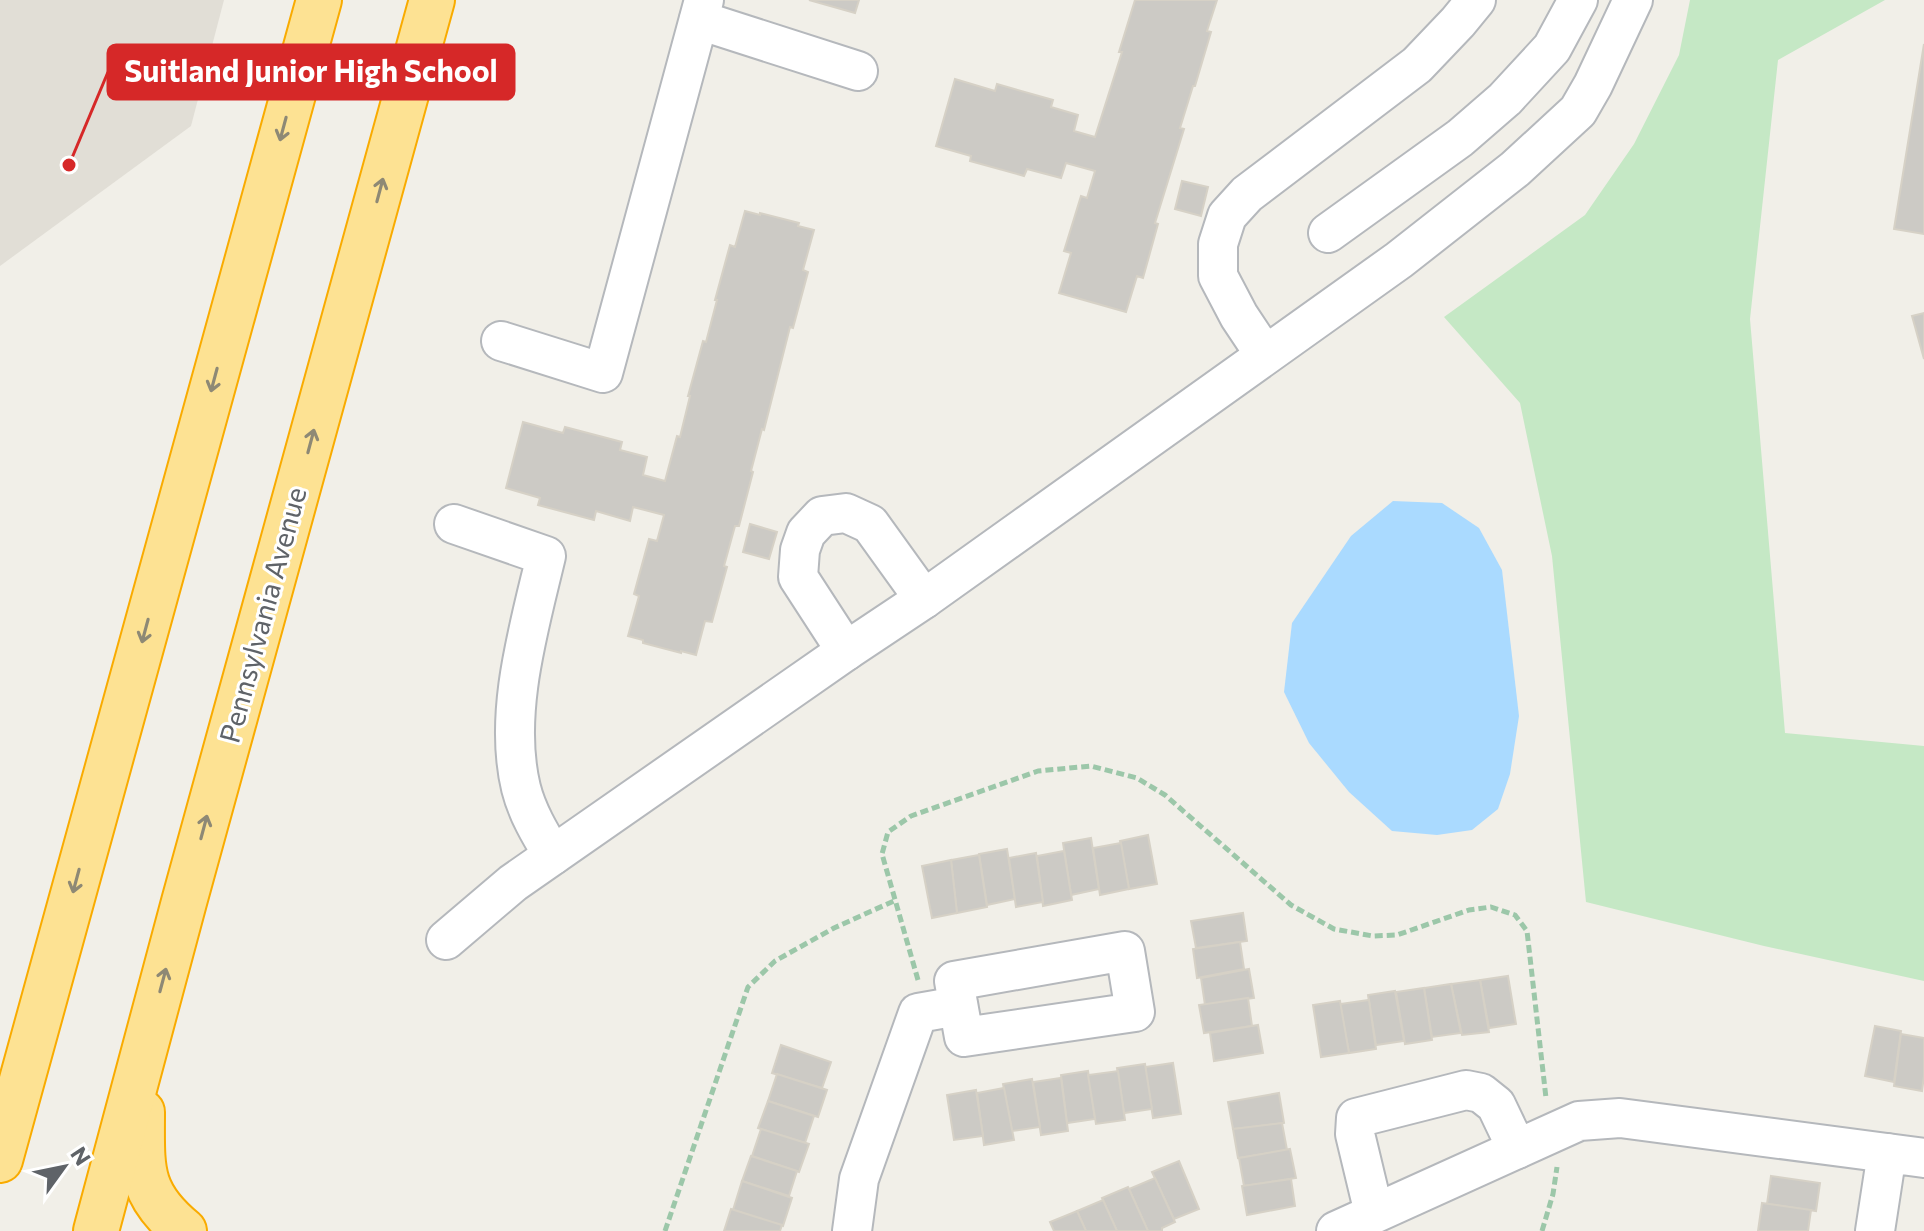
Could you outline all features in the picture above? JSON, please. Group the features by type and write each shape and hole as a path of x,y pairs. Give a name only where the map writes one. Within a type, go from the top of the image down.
{"highway":[{"path":"0,1160 319,0"},
{"name":"Pennsylvania Avenue","path":"96,1231 432,0"},
{"path":"143,1055 144,1174 157,1204 184,1231"}],"street":[{"path":"1265,355 1239,316 1218,276 1218,244 1227,216 1247,194 1417,65 1476,0"},
{"path":"1328,233 1460,138 1505,99 1552,48 1578,0"},
{"path":"446,940 513,883 924,599 1399,260 1515,169 1578,111 1633,0"},
{"path":"501,341 603,373 702,10 858,71"},
{"path":"846,651 798,577 800,550 806,533 822,516 846,513 870,524 924,599"},
{"path":"454,524 546,556 524,651 516,703 516,750 521,788 535,824 553,855"},
{"path":"852,1231 859,1179 918,1013 943,1009"},
{"path":"1374,1213 1355,1134 1356,1118 1466,1090 1481,1093 1496,1105 1517,1149"},
{"path":"1336,1231 1579,1121 1620,1118 1924,1158"},
{"path":"1875,1231 1887,1153"}],"path":[{"path":"943,1009 896,900 882,854 888,832 911,816 1038,771 1091,766 1137,778 1165,795 1291,905 1334,929 1373,936 1397,935 1469,910 1491,907 1515,915 1527,931 1551,1134 1558,1161 1553,1194 1542,1231"},
{"path":"665,1231 748,987 775,961 834,928 896,900"}],"shaded area":[{"path":"0,0 224,0 191,126 0,266"}],"green space":[{"path":"1690,0 1885,0 1778,60 1750,319 1785,733 1924,746 1924,981 1586,902 1552,556 1520,403 1444,317 1585,215 1634,144 1679,55"}],"water":[{"path":"1393,501 1442,503 1479,528 1502,570 1519,716 1510,774 1498,809 1472,830 1437,835 1392,831 1349,792 1309,743 1284,692 1292,623 1351,536"}],"building":[{"path":"809,0 859,0 855,13"},
{"path":"1135,0 1217,0 1207,31 1211,32 1180,128 1184,129 1155,223 1158,224 1143,278 1137,276 1126,312 1059,293 1071,253 1064,251 1081,196 1087,198 1095,171 1066,163 1061,178 1027,169 1024,176 970,161 971,156 936,146 955,79 995,91 997,84 1053,100 1051,107 1078,115 1074,131 1095,137"},
{"path":"1924,44 1924,234 1894,229"},
{"path":"1182,181 1208,187 1201,216 1175,209"},
{"path":"745,211 799,223 798,226 814,230 803,270 808,272 762,429 739,526 735,526 712,622 705,621 696,655 643,643 643,640 628,636 639,596 634,594 649,539 657,541 664,515 633,507 630,521 596,511 594,520 538,505 540,498 506,488 523,422 563,433 565,427 622,442 620,450 647,457 643,475 665,481 677,436 680,437 688,396 703,341 706,342 730,245 735,247"},
{"path":"1924,313 1924,359 1912,316"},
{"path":"750,524 777,532 769,559 743,552"},
{"path":"1148,835 1157,884 1129,889 1120,841"},
{"path":"1091,838 1099,889 1071,895 1063,843"},
{"path":"1121,843 1129,889 1100,895 1093,848"},
{"path":"1007,849 1015,899 987,905 979,854"},
{"path":"1064,851 1072,900 1043,906 1037,856"},
{"path":"1036,853 1043,902 1016,907 1009,858"},
{"path":"979,855 987,907 957,913 951,860"},
{"path":"951,860 957,913 932,918 922,866"},
{"path":"1243,913 1247,941 1196,948 1191,921"},
{"path":"1240,942 1244,969 1197,978 1193,949"},
{"path":"1249,969 1254,998 1205,1005 1201,978"},
{"path":"1508,976 1516,1024 1489,1028 1480,980"},
{"path":"1480,980 1489,1032 1462,1035 1451,984"},
{"path":"1451,984 1461,1033 1432,1037 1424,988"},
{"path":"1424,988 1432,1040 1405,1044 1396,992"},
{"path":"1395,991 1404,1041 1376,1045 1368,995"},
{"path":"1248,998 1252,1026 1204,1033 1199,1005"},
{"path":"1369,1000 1376,1049 1349,1053 1340,1004"},
{"path":"1340,1001 1349,1053 1321,1057 1313,1005"},
{"path":"1258,1025 1263,1053 1214,1061 1210,1033"},
{"path":"1875,1026 1901,1031 1894,1082 1865,1076"},
{"path":"1901,1034 1924,1038 1922,1091 1894,1086"},
{"path":"781,1045 831,1062 822,1088 772,1073"},
{"path":"1173,1063 1181,1114 1153,1118 1145,1067"},
{"path":"1145,1064 1152,1109 1124,1113 1117,1068"},
{"path":"1088,1071 1095,1119 1067,1123 1061,1075"},
{"path":"1118,1071 1125,1120 1096,1124 1088,1075"},
{"path":"777,1074 827,1090 818,1117 768,1101"},
{"path":"1061,1078 1068,1131 1041,1135 1033,1082"},
{"path":"1032,1079 1040,1127 1012,1131 1003,1084"},
{"path":"1004,1088 1014,1140 984,1145 977,1093"},
{"path":"976,1090 983,1136 954,1140 947,1095"},
{"path":"1279,1093 1284,1123 1233,1129 1228,1102"},
{"path":"768,1101 814,1116 805,1143 758,1128"},
{"path":"1282,1123 1287,1150 1238,1158 1233,1129"},
{"path":"761,1129 809,1144 799,1172 752,1156"},
{"path":"1290,1149 1296,1178 1244,1186 1239,1158"},
{"path":"751,1156 797,1171 789,1196 742,1181"},
{"path":"1179,1161 1199,1209 1174,1219 1152,1172"},
{"path":"1771,1176 1820,1183 1816,1211 1767,1204"},
{"path":"1155,1178 1175,1222 1162,1228 1162,1231 1148,1231 1129,1189"},
{"path":"1291,1179 1295,1206 1247,1215 1242,1186"},
{"path":"742,1181 792,1198 783,1226 733,1210"},
{"path":"1128,1187 1148,1231 1117,1231 1102,1198"},
{"path":"1103,1200 1117,1231 1086,1231 1077,1211"},
{"path":"1762,1203 1811,1210 1808,1231 1758,1231"},
{"path":"731,1209 782,1225 780,1231 724,1231"},
{"path":"1077,1211 1086,1231 1054,1231 1050,1222"}],"place":[{"name":"Suitland Junior High School","path":"69,165"}]}
